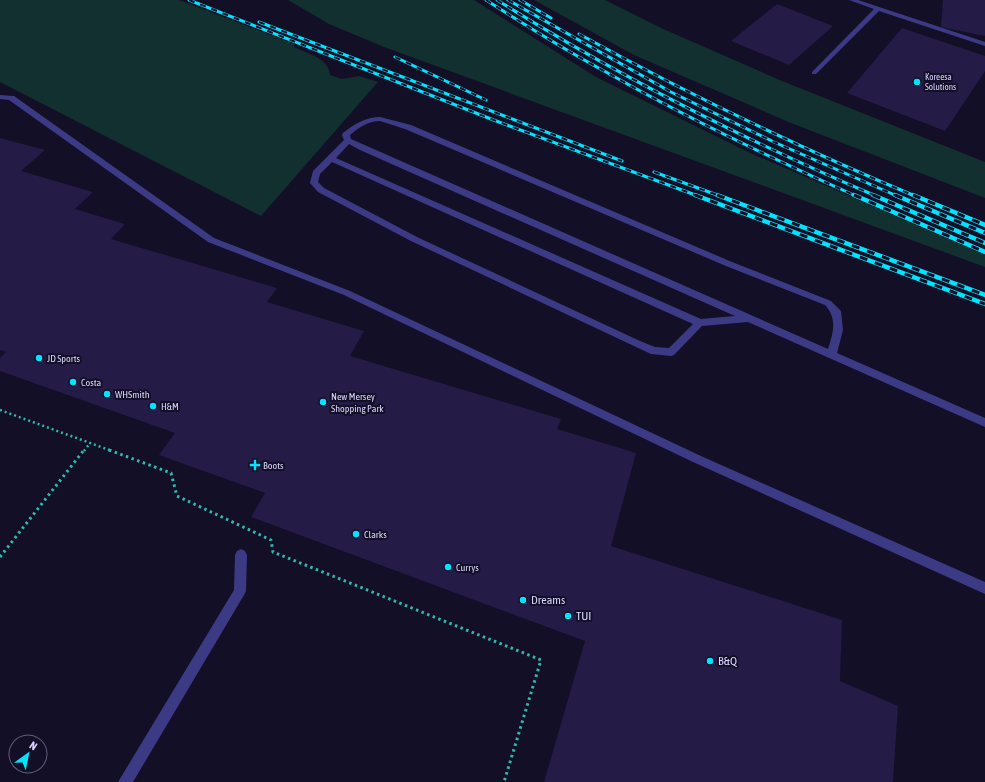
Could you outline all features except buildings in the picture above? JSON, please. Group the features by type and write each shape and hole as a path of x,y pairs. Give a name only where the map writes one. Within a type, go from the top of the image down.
{"lane":[{"path":"852,0 867,2 878,9 985,44"},
{"path":"814,74 878,9"},
{"path":"0,97 11,98 211,240 347,293 697,459 985,588"},
{"path":"832,354 838,330 836,311 828,303 729,264 408,128 379,119 365,122 346,135 348,140 363,148 751,318 985,423"},
{"path":"348,140 331,160 316,173 314,183 321,190 414,239 654,351 671,352 700,323"},
{"path":"331,160 700,323 751,318"},
{"path":"125,782 240,591 242,555"}],"path":[{"path":"0,410 171,473 177,496 271,540 273,552 541,660 504,782"},
{"path":"0,557 90,443"}],"green space":[{"path":"0,0 179,0 294,44 294,47 317,57 326,64 330,75 342,79 359,76 378,82 261,216 0,82"},
{"path":"288,0 474,0 596,77 748,152 985,255 985,267 384,47 329,24"},
{"path":"534,0 605,0 661,28 782,81 985,162 985,198 791,123 634,55"}],"railway":[{"path":"189,0 491,119 698,196"},
{"path":"486,0 575,55 667,105 761,152 856,196"},
{"path":"497,0 589,55 683,106 827,175 876,196"},
{"path":"508,0 671,92 774,142 897,196"},
{"path":"520,0 551,18"},
{"path":"259,22 622,161"},
{"path":"579,34 661,78 745,120 829,159 915,196"},
{"path":"395,57 486,100"},
{"path":"654,172 720,196"},
{"path":"695,195 985,304"},
{"path":"717,195 985,295"},
{"path":"854,195 985,252"},
{"path":"873,195 985,243"},
{"path":"895,195 985,233"},
{"path":"913,195 985,225"}],"place":[{"name":"Koreesa Solutions","path":"917,82"},
{"name":"JD Sports","path":"39,358"},
{"name":"Costa","path":"73,382"},
{"name":"WHSmith","path":"107,394"},
{"name":"New Mersey Shopping Park","path":"323,402"},
{"name":"H&M","path":"153,406"},
{"name":"Boots","path":"255,465"},
{"name":"Clarks","path":"356,534"},
{"name":"Currys","path":"448,567"},
{"name":"Dreams","path":"523,600"},
{"name":"TUI","path":"568,616"},
{"name":"B&Q","path":"710,661"}]}
